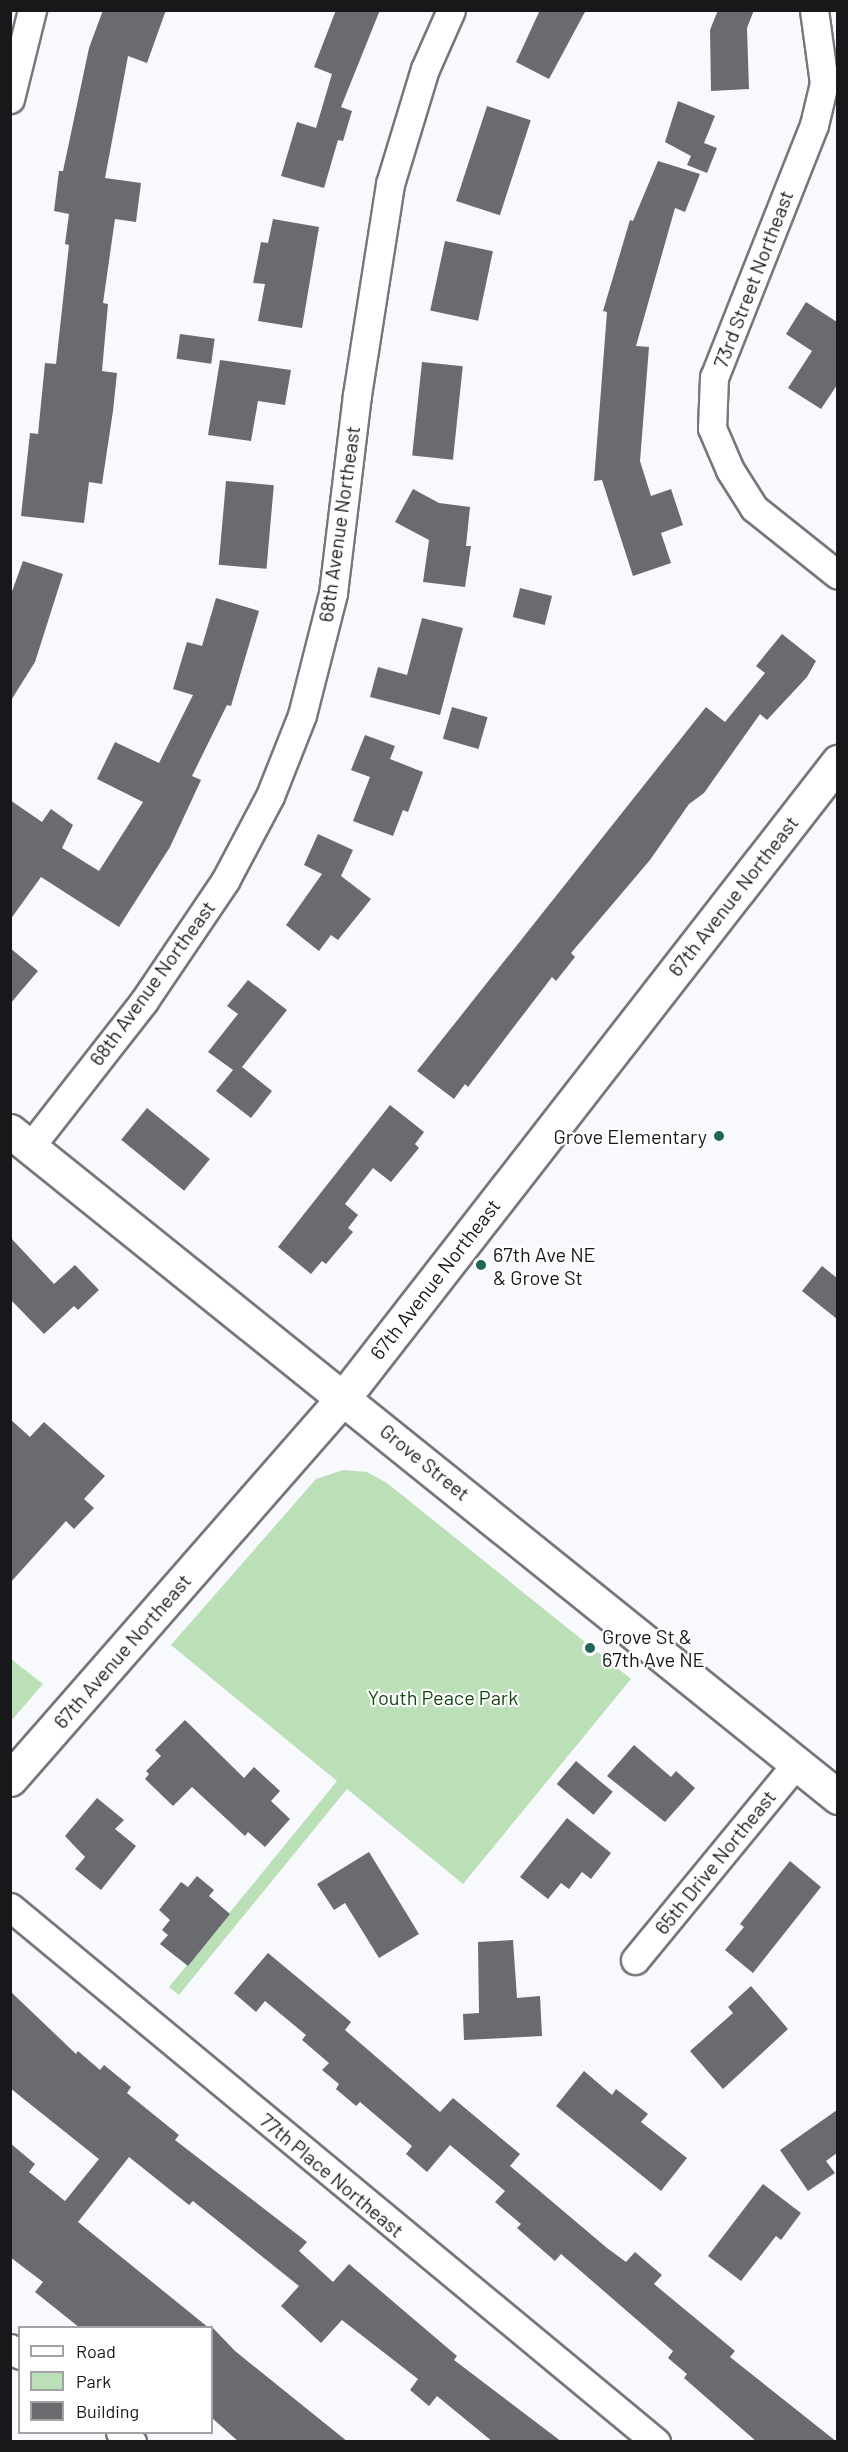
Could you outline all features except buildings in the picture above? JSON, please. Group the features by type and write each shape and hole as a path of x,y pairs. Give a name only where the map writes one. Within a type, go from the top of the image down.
{"main road":[{"name":"67th Avenue Northeast","path":"10,1779 344,1396 837,762"},
{"name":"Grove Street","path":"20,1139 344,1396 837,1797"}],"street":[{"path":"10,99 32,10"},
{"name":"68th Avenue Northeast","path":"20,1139 144,1001 225,880 270,796 302,715 333,593 357,395 390,184 425,69 451,10"},
{"name":"73rd Street Northeast","path":"814,10 824,83 813,125 714,377 712,428 730,470 754,508 837,575"},
{"name":"65th Drive Northeast","path":"635,1960 796,1764"},
{"name":"77th Place Northeast","path":"10,1907 656,2442"}],"green space":[{"name":"Youth Peace Park","path":"343,1470 367,1472 387,1483 631,1679 463,1884 347,1789 179,1995 169,1987 337,1781 171,1645 316,1479"},
{"path":"11,1659 43,1684 11,1721"}],"place":[{"name":"Grove Elementary","path":"719,1136"},
{"name":"67th Ave NE & Grove St","path":"481,1265"},
{"name":"Grove St & 67th Ave NE","path":"590,1648"}]}
